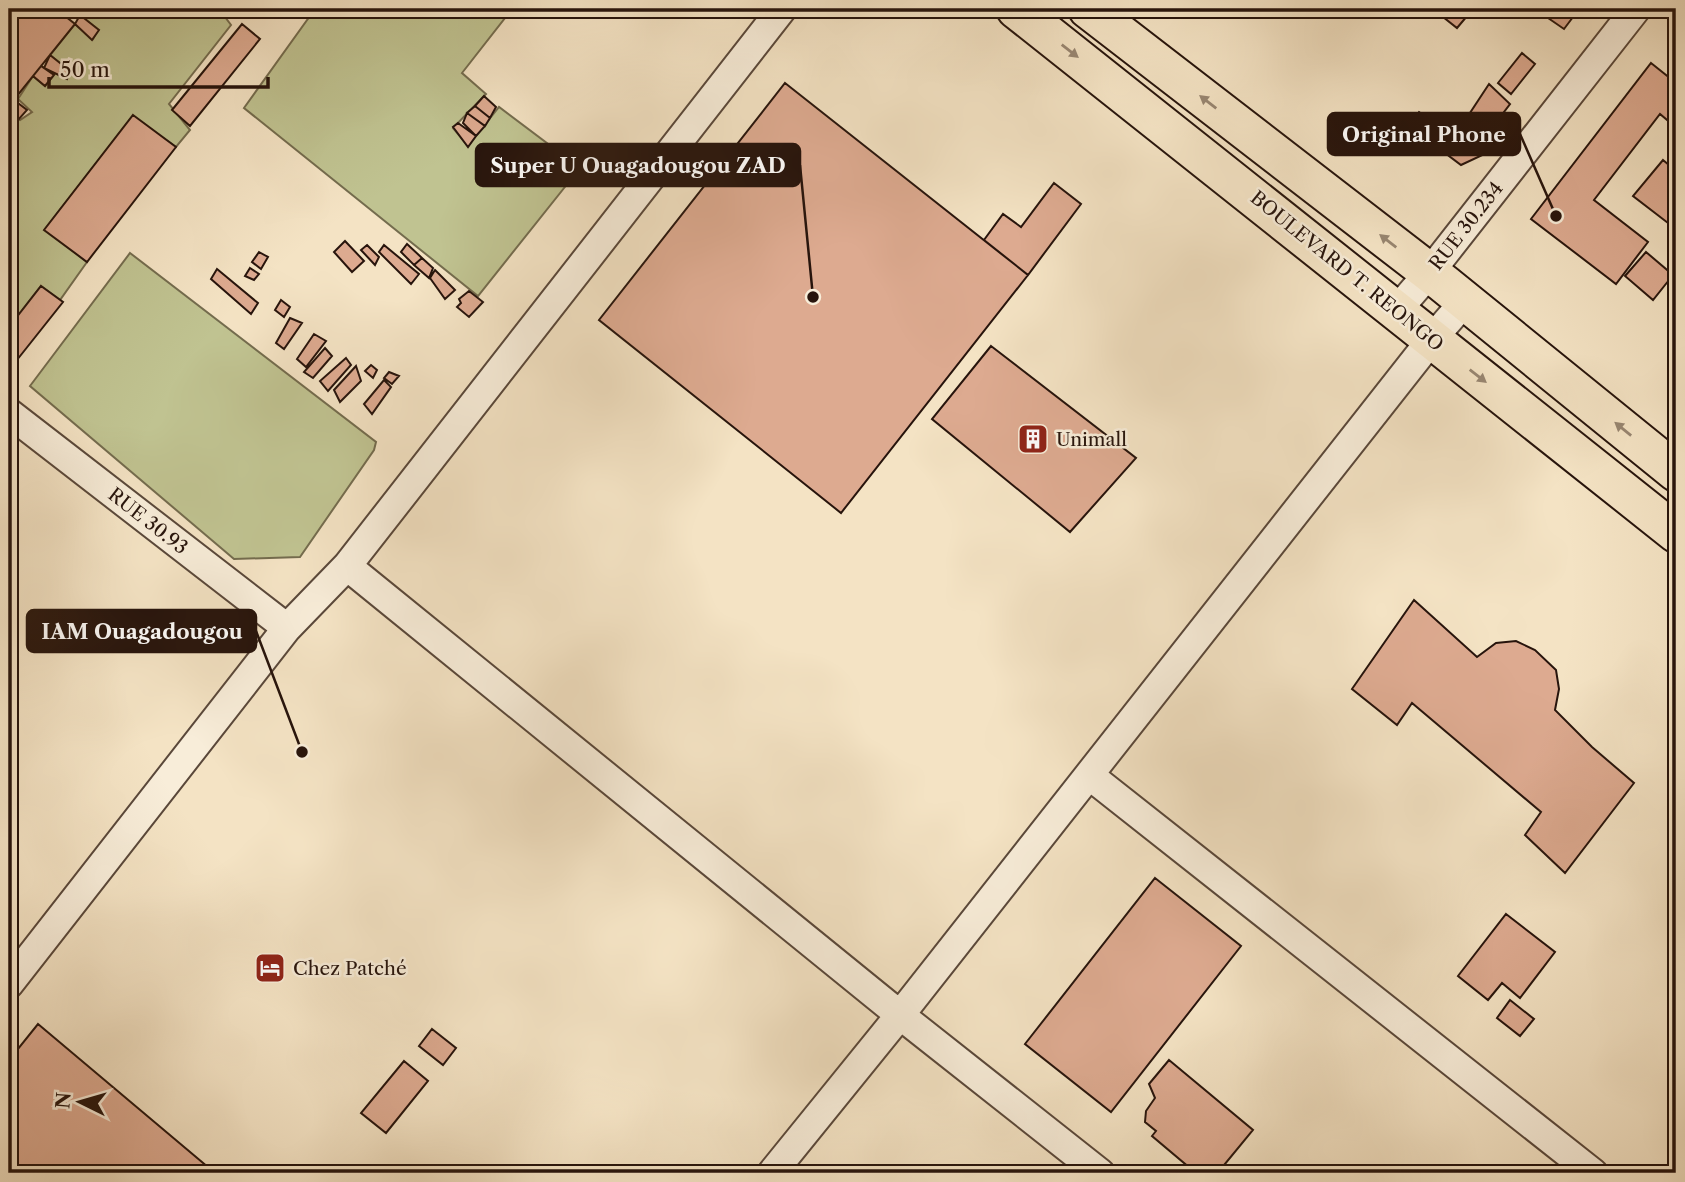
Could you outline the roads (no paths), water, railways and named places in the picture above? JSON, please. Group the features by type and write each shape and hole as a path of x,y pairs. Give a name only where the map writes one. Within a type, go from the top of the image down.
{"main road":[{"name":"BOULEVARD T. REONGO","path":"1016,9 1676,533"},
{"path":"1088,9 1465,301 1676,472"}],"street":[{"path":"9,984 287,628 347,566 782,9"},
{"name":"RUE 30.234","path":"1397,310 1636,9"},
{"path":"772,1173 900,1015 1432,339 1465,301"},
{"name":"RUE 30.93","path":"9,413 287,628"},
{"path":"347,566 900,1015 1100,1173"},
{"path":"1089,775 1592,1173"}],"place":[{"name":"Original Phone","path":"1556,216"},
{"name":"Super U Ouagadougou ZAD","path":"813,297"},
{"name":"Unimall","path":"1033,439"},
{"name":"IAM Ouagadougou","path":"302,752"},
{"name":"Chez Patché","path":"270,968"}]}
